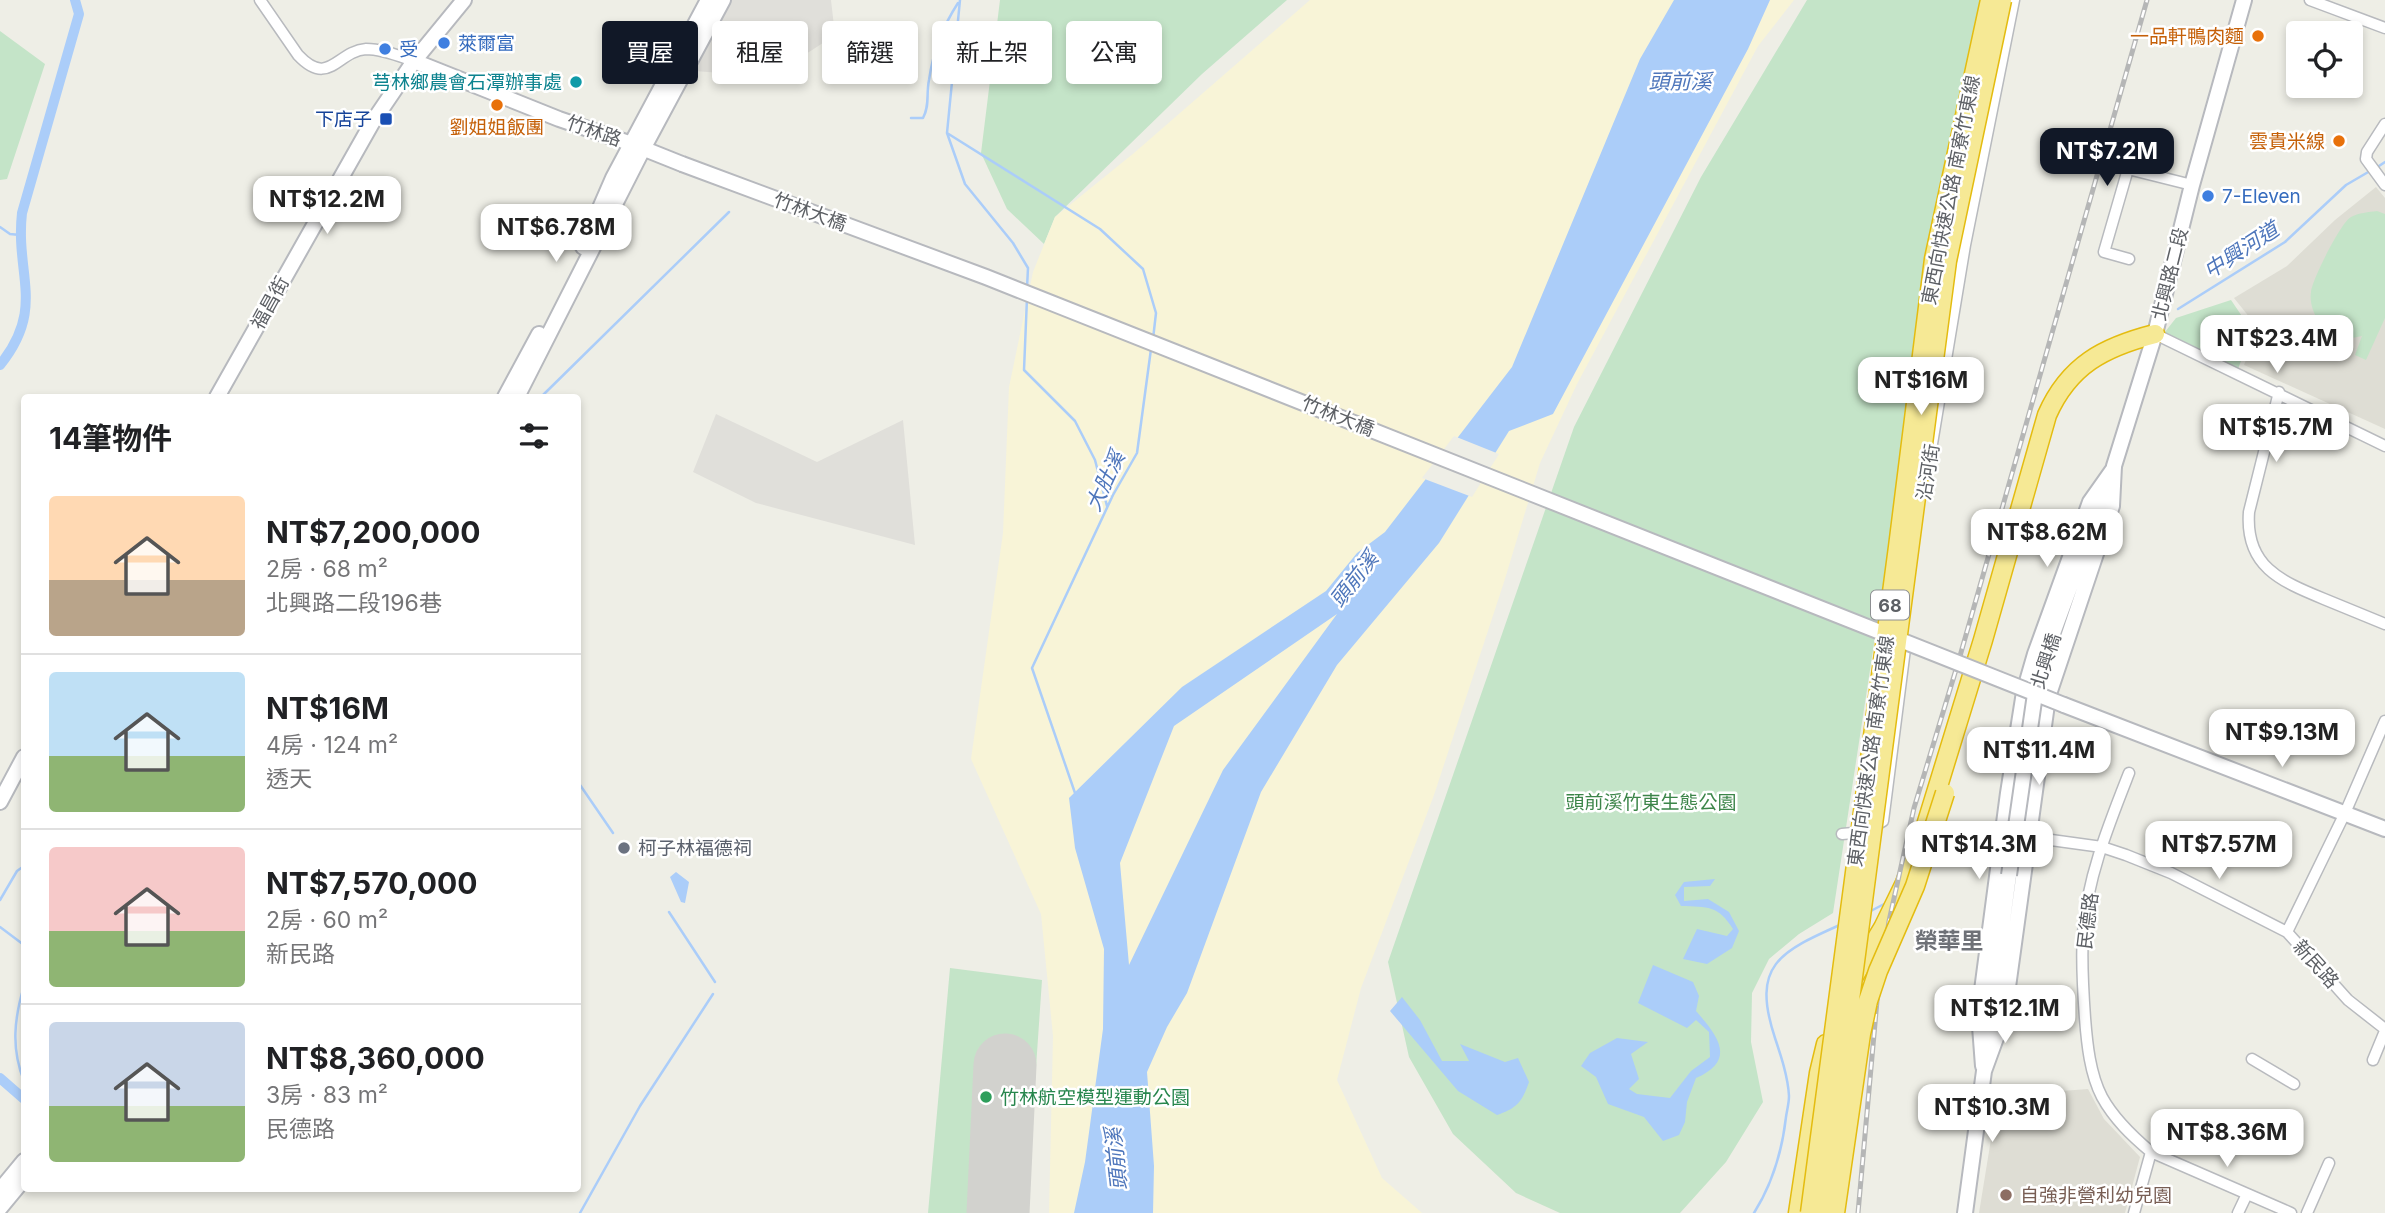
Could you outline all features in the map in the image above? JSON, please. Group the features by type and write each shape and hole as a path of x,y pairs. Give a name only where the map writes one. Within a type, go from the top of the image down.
{"highway":[{"name":"東西向快速公路 南寮竹東線","path":"1810,1213 1934,259 1990,0"},
{"name":"東西向快速公路 南寮竹東線","path":"1822,1213 1947,261 2002,0"},
{"path":"1835,1213 1868,1001 1931,841 2047,415 2054,399 2077,371 2120,343 2155,334"},
{"path":"1798,1213 1819,1073 1830,1031 1843,997 1883,928 1905,883 1986,641"}],"main road":[{"name":"福昌街","path":"219,394 372,123 414,61 464,0"},
{"path":"518,394 708,0"},
{"path":"507,394 572,272 613,178 637,146 723,0"},
{"name":"北興路二段","path":"2036,695 2112,506 2115,466 2155,334 2192,185 2244,0"},
{"name":"竹林路","path":"414,61 559,119 682,164"},
{"name":"竹林大橋","path":"682,164 986,277 2036,695 2385,828"},
{"name":"北興路二段","path":"2036,695 2035,654 2090,502 2115,466"},
{"name":"北興橋","path":"1984,1071 2036,695 2045,656 2115,466"},
{"path":"1984,1071 1979,1013 2003,833 2036,695"},
{"path":"1965,1213 1984,1071 2004,1016 2027,836 2036,695"},
{"path":"0,802 21,763"},
{"path":"2,1196 21,1166"},
{"path":"2,1196 21,1182"}],"street":[{"name":"竹林路","path":"260,0 298,55 305,63 316,68 323,70 363,49 414,61"},
{"name":"沿河街","path":"1842,834 1864,832 1883,821 1922,506 1965,245 2014,0"},
{"path":"2310,0 2385,28"},
{"path":"2383,183 2366,159 2367,152 2385,124"},
{"path":"2129,259 2104,252 2128,169 2192,185"},
{"path":"2155,334 2385,446"},
{"path":"2279,393 2249,512 2248,530 2252,546 2274,575 2293,586 2385,624"},
{"path":"2287,932 2345,813 2385,721"},
{"name":"民德路","path":"2129,773 2102,847 2084,930 2082,980 2092,1066 2101,1095 2133,1137 2151,1152 2291,1213"},
{"name":"新民路","path":"2003,833 2102,847 2171,873 2287,932 2348,1000 2385,1030"},
{"path":"2374,1060 2385,1030"},
{"path":"2252,1059 2294,1084"},
{"path":"2134,1213 2151,1152"},
{"path":"2307,1213 2329,1163"},
{"path":"2238,1213 2247,1194"}],"shaded area":[{"path":"727,0 831,0 833,21 822,21 822,44 808,53 808,21 718,21"},
{"path":"712,33 712,72 698,71 698,64"},
{"path":"2376,187 2385,198 2385,429 2244,365 2258,328 2234,298 2287,266 2335,220"},
{"path":"716,414 817,462 903,420 915,545 756,503 693,472"},
{"path":"2088,1089 2104,1119 2140,1157 2125,1213 1979,1213 1998,1096"}],"green space":[{"path":"1000,0 1287,0 1202,74 1055,217 1044,244 1007,209 981,153 990,84 1052,84 1052,21 997,21"},
{"name":"頭前溪竹東生態公園","path":"1807,0 1993,0 1914,381 1833,913 1799,934 1769,959 1752,993 1751,1042 1763,1102 1726,1162 1680,1213 1560,1213 1516,1193 1453,1134 1409,1057 1388,962 1574,427 1701,177"},
{"path":"0,31 45,64 7,179 0,180"},
{"path":"2377,211 2385,214 2385,318 2366,360 2355,355 2362,336 2349,339 2334,336 2318,320 2312,306 2311,292 2316,276 2346,221 2357,215"},
{"path":"2231,300 2252,331 2238,369 2161,337 2176,318"},
{"name":"竹林航空模型運動公園","path":"950,968 1042,980 1026,1213 928,1213"}],"sand":[{"path":"1310,0 1794,0 1758,46 1577,384 1540,463 1434,795 1361,988 1337,1080 1382,1178 1422,1213 1049,1213 1053,1036 1041,914 971,759 1003,533 1009,387 1033,272 1055,217 1134,153"}],"water":[{"name":"頭前溪","path":"1674,0 1770,0 1748,49 1553,414 1509,431 1439,543 1337,665 1261,792 1187,993 1167,1027 1147,1072 1154,1166 1153,1213 1074,1213 1085,1162 1103,1029 1104,949 1075,848 1069,798 1182,687 1326,591 1357,553 1385,532 1512,367 1640,59","holes":["1337,614 1223,770 1129,965 1120,863 1174,726"]},
{"path":"676,872 689,882 685,903 681,902 670,877"},
{"path":"1715,879 1710,886 1684,887 1684,901 1708,899 1729,912 1739,931 1732,948 1707,964 1683,959 1697,929 1727,936 1733,929 1717,911 1705,907 1681,906 1675,895 1684,882"},
{"path":"1653,965 1693,982 1699,996 1696,1011 1711,1029 1720,1047 1716,1063 1709,1071 1696,1078 1679,1135 1663,1141 1644,1117 1608,1104 1596,1077 1581,1066 1590,1053 1617,1038 1648,1042 1631,1054 1639,1079 1629,1089 1637,1094 1670,1098 1691,1071 1710,1057 1709,1032 1696,1020 1687,1028 1638,1003"},
{"path":"1402,997 1420,1020 1442,1061 1469,1061 1460,1044 1505,1062 1518,1058 1529,1082 1518,1103 1497,1115 1458,1091 1390,1011"}],"pier":[{"path":"1454,436 1499,454 1472,497 1422,478"}],"waterway":[{"path":"0,365 14,345 22,326 26,291 21,235 22,213 79,14 75,0"},
{"name":"大肚溪","path":"960,0 947,133 1100,229 1143,269 1156,313 1153,339"},
{"path":"911,118 923,118 936,49 958,3"},
{"path":"947,133 965,184 1013,243 1028,268 1027,288"},
{"name":"中興河道","path":"2376,168 2385,162"},
{"name":"中興河道","path":"2178,309 2285,242 2346,185 2370,171"},
{"path":"544,394 729,212"},
{"path":"0,227 10,234 20,235"},
{"path":"1027,298 1024,370 1075,421 1095,460 1107,506"},
{"name":"大肚溪","path":"1075,793 1032,668 1113,495 1137,453 1151,349"},
{"path":"581,786 613,833"},
{"path":"0,900 21,868"},
{"path":"1867,913 1886,903"},
{"path":"669,912 715,982"},
{"path":"1754,1213 1776,1167 1789,1099 1786,1074 1768,1013 1766,993 1769,977 1776,964 1787,953 1842,924"},
{"path":"0,927 21,943"},
{"path":"580,1213 640,1106 713,994"},
{"path":"21,998 15,1034 21,1072"},
{"path":"0,1078 21,1096"}],"runway":[{"path":"998,1213 1005,1065"}],"railway":[{"path":"1858,1213 1877,1001 1889,921 1914,808 1958,663 2147,0"}],"place":[{"name":"一品軒鴨肉麵","path":"2258,36"},
{"name":"萊爾富","path":"444,43"},
{"name":"受","path":"385,49"},
{"name":"芎林鄉農會石潭辦事處","path":"576,82"},
{"name":"劉姐姐飯團","path":"497,105"},
{"name":"下店子","path":"386,119"},
{"name":"雲貴米線","path":"2339,141"},
{"name":"7-Eleven","path":"2208,196"},
{"name":"柯子林福德祠","path":"624,848"},
{"name":"竹林航空模型運動公園","path":"986,1097"},
{"name":"自強非營利幼兒園","path":"2006,1195"}],"district":[{"name":"榮華里","path":"1949,941"}]}
